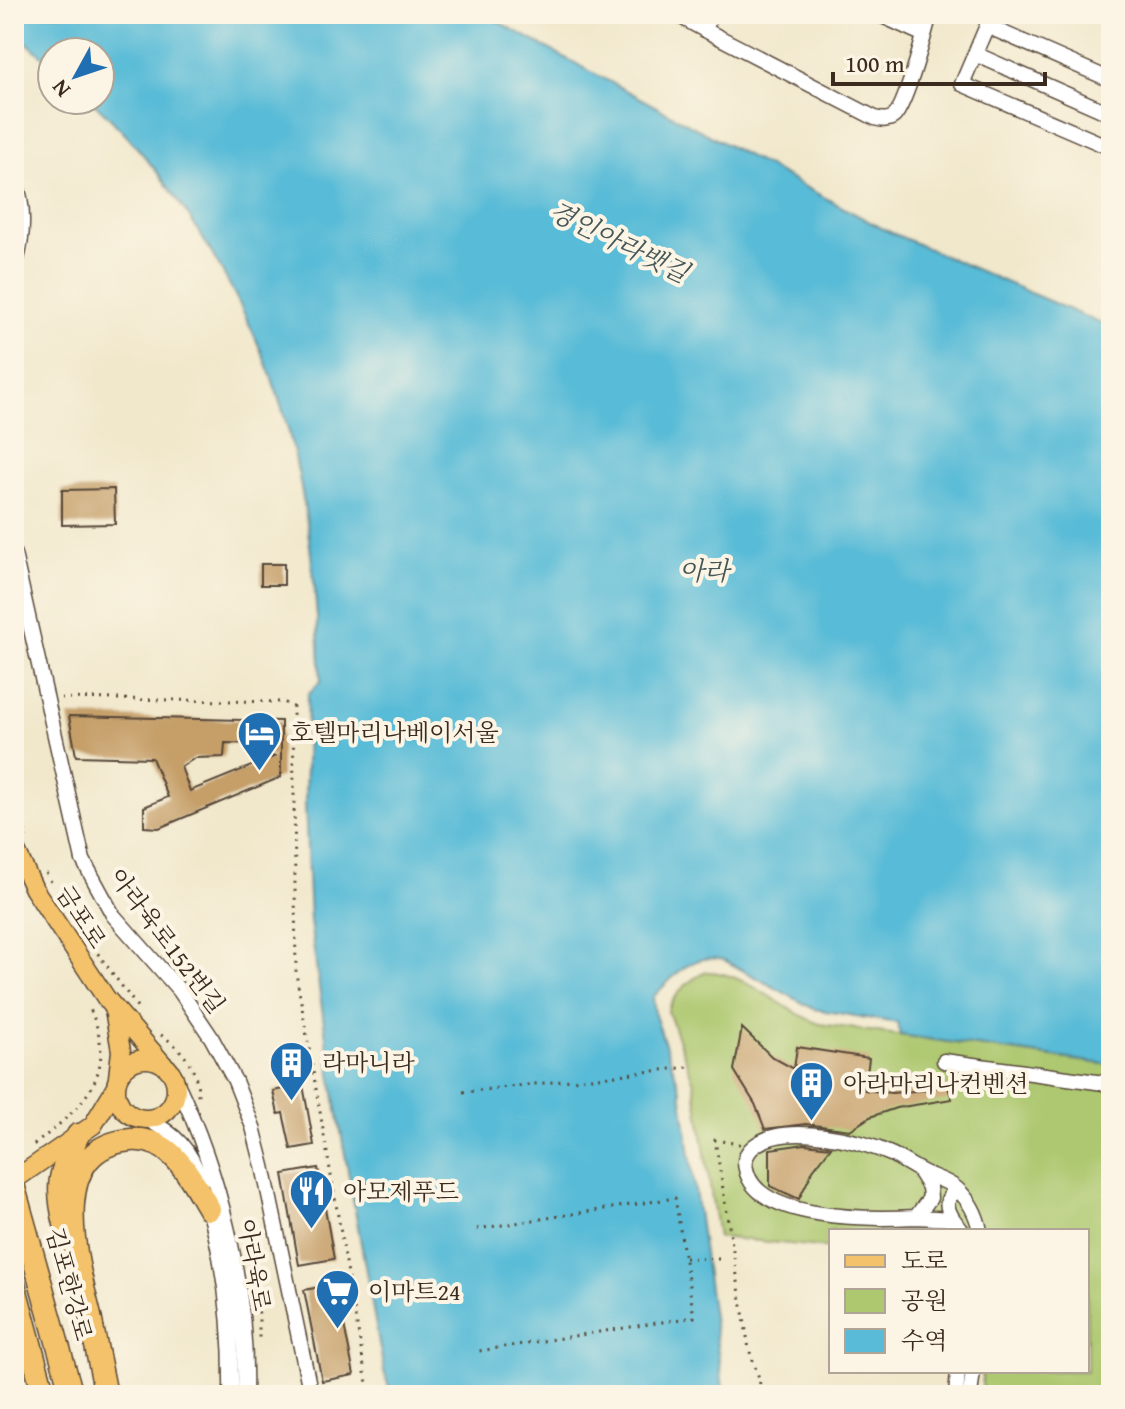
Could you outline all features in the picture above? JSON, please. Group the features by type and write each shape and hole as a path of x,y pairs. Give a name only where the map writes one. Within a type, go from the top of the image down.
{"highway":[{"path":"86,1130 64,1164 58,1196 74,1248 106,1395"},
{"path":"74,1248 73,1206 77,1178 91,1156 117,1142 143,1140 156,1143 170,1152 209,1209"},
{"name":"김포한강로","path":"14,1188 72,1395"},
{"path":"14,1284 44,1395"}],"main road":[{"name":"금포로","path":"22,845 34,889 114,1009"},
{"path":"86,1130 155,1118 170,1108 177,1090 175,1079 144,1039 114,1009"},
{"path":"114,1009 121,1051 117,1082 122,1107 141,1119"},
{"path":"14,1180 86,1130 124,1068 142,1058 162,1063"}],"street":[{"path":"676,14 882,120 895,116 899,110 930,14"},
{"path":"705,30 711,14"},
{"path":"878,14 924,35"},
{"path":"1111,80 989,20 962,84 1111,148"},
{"path":"975,54 1111,114"},
{"path":"14,177 21,201 23,231 14,269"},
{"name":"아라육로152번길","path":"14,554 77,840 91,878 113,915 199,1017 224,1058 244,1103 263,1166 311,1395"},
{"path":"944,1061 1111,1084"},
{"name":"아라육로","path":"175,1079 203,1146 232,1257 244,1347 245,1395"},
{"name":"아라육로","path":"141,1119 176,1137 198,1173 209,1209 224,1285 231,1395"},
{"path":"957,1225 916,1217 839,1217 777,1202 760,1192 749,1179 745,1164 750,1150 771,1138 818,1136 872,1147 957,1189 973,1210 979,1229"},
{"path":"916,1217 930,1198 929,1187 919,1171"},
{"path":"957,1189 950,1194 946,1203 957,1225"},
{"path":"956,1395 958,1373"},
{"path":"970,1395 973,1373"}],"path":[{"path":"46,698 284,702 293,707 296,973 369,1395"},
{"path":"14,808 22,845"},
{"path":"42,867 55,890"},
{"path":"89,941 123,989"},
{"path":"28,1150 67,1119 89,1095 96,1076 100,1043 97,1023 89,1007"},
{"path":"463,1092 689,1067"},
{"path":"750,1150 733,1141 715,1140 750,1355 760,1381 758,1395"},
{"path":"477,1229 675,1198 694,1317 479,1351"},
{"path":"685,1258 721,1259"}],"green space":[{"path":"707,972 736,978 820,1024 1111,1065 1111,1395 986,1395 982,1385 982,1373 1089,1373 1089,1229 829,1229 829,1248 718,1237 694,1083 668,1011 683,988"}],"water":[{"name":"아라","path":"14,14 484,14 883,229 1111,328 1111,1065 900,1035 897,1023 814,1009 724,960 702,959 676,974 653,997 655,1015 681,1091 724,1395 391,1395 384,1371 333,1088 310,922 305,802 308,694 321,681 312,566 294,453 264,357 217,262 158,174 107,116 116,116 116,36 36,36 36,51 14,31"}],"building":[{"path":"114,489 115,524 62,525 62,490"},
{"path":"261,564 284,564 284,585 261,585"},
{"name":"호텔마리나베이서울","path":"69,716 281,721 281,777 159,828 144,827 144,807 168,797 152,758 76,756","holes":["225,743 262,744 262,757 276,756 190,791 181,767 195,758 224,757"]},
{"name":"아라마리나컨벤션","path":"742,1028 772,1057 794,1069 797,1047 869,1058 865,1090 892,1093 947,1084 952,1099 896,1108 870,1117 850,1130 806,1124 765,1129 755,1104 734,1070"},
{"path":"303,1085 314,1145 291,1149 283,1113 278,1114 273,1091"},
{"path":"805,1144 831,1147 813,1170 799,1199 770,1186 770,1149"},
{"path":"318,1168 334,1259 299,1265 283,1174"},
{"path":"336,1284 354,1375 322,1381 304,1290"}],"place":[{"name":"호텔마리나베이서울","path":"259,772"},
{"name":"라마니라","path":"291,1102"},
{"name":"아라마리나컨벤션","path":"812,1123"},
{"name":"아모제푸드","path":"312,1231"},
{"name":"이마트24","path":"337,1331"}],"water label":[{"name":"경인아라뱃길","path":"619,242"}]}
